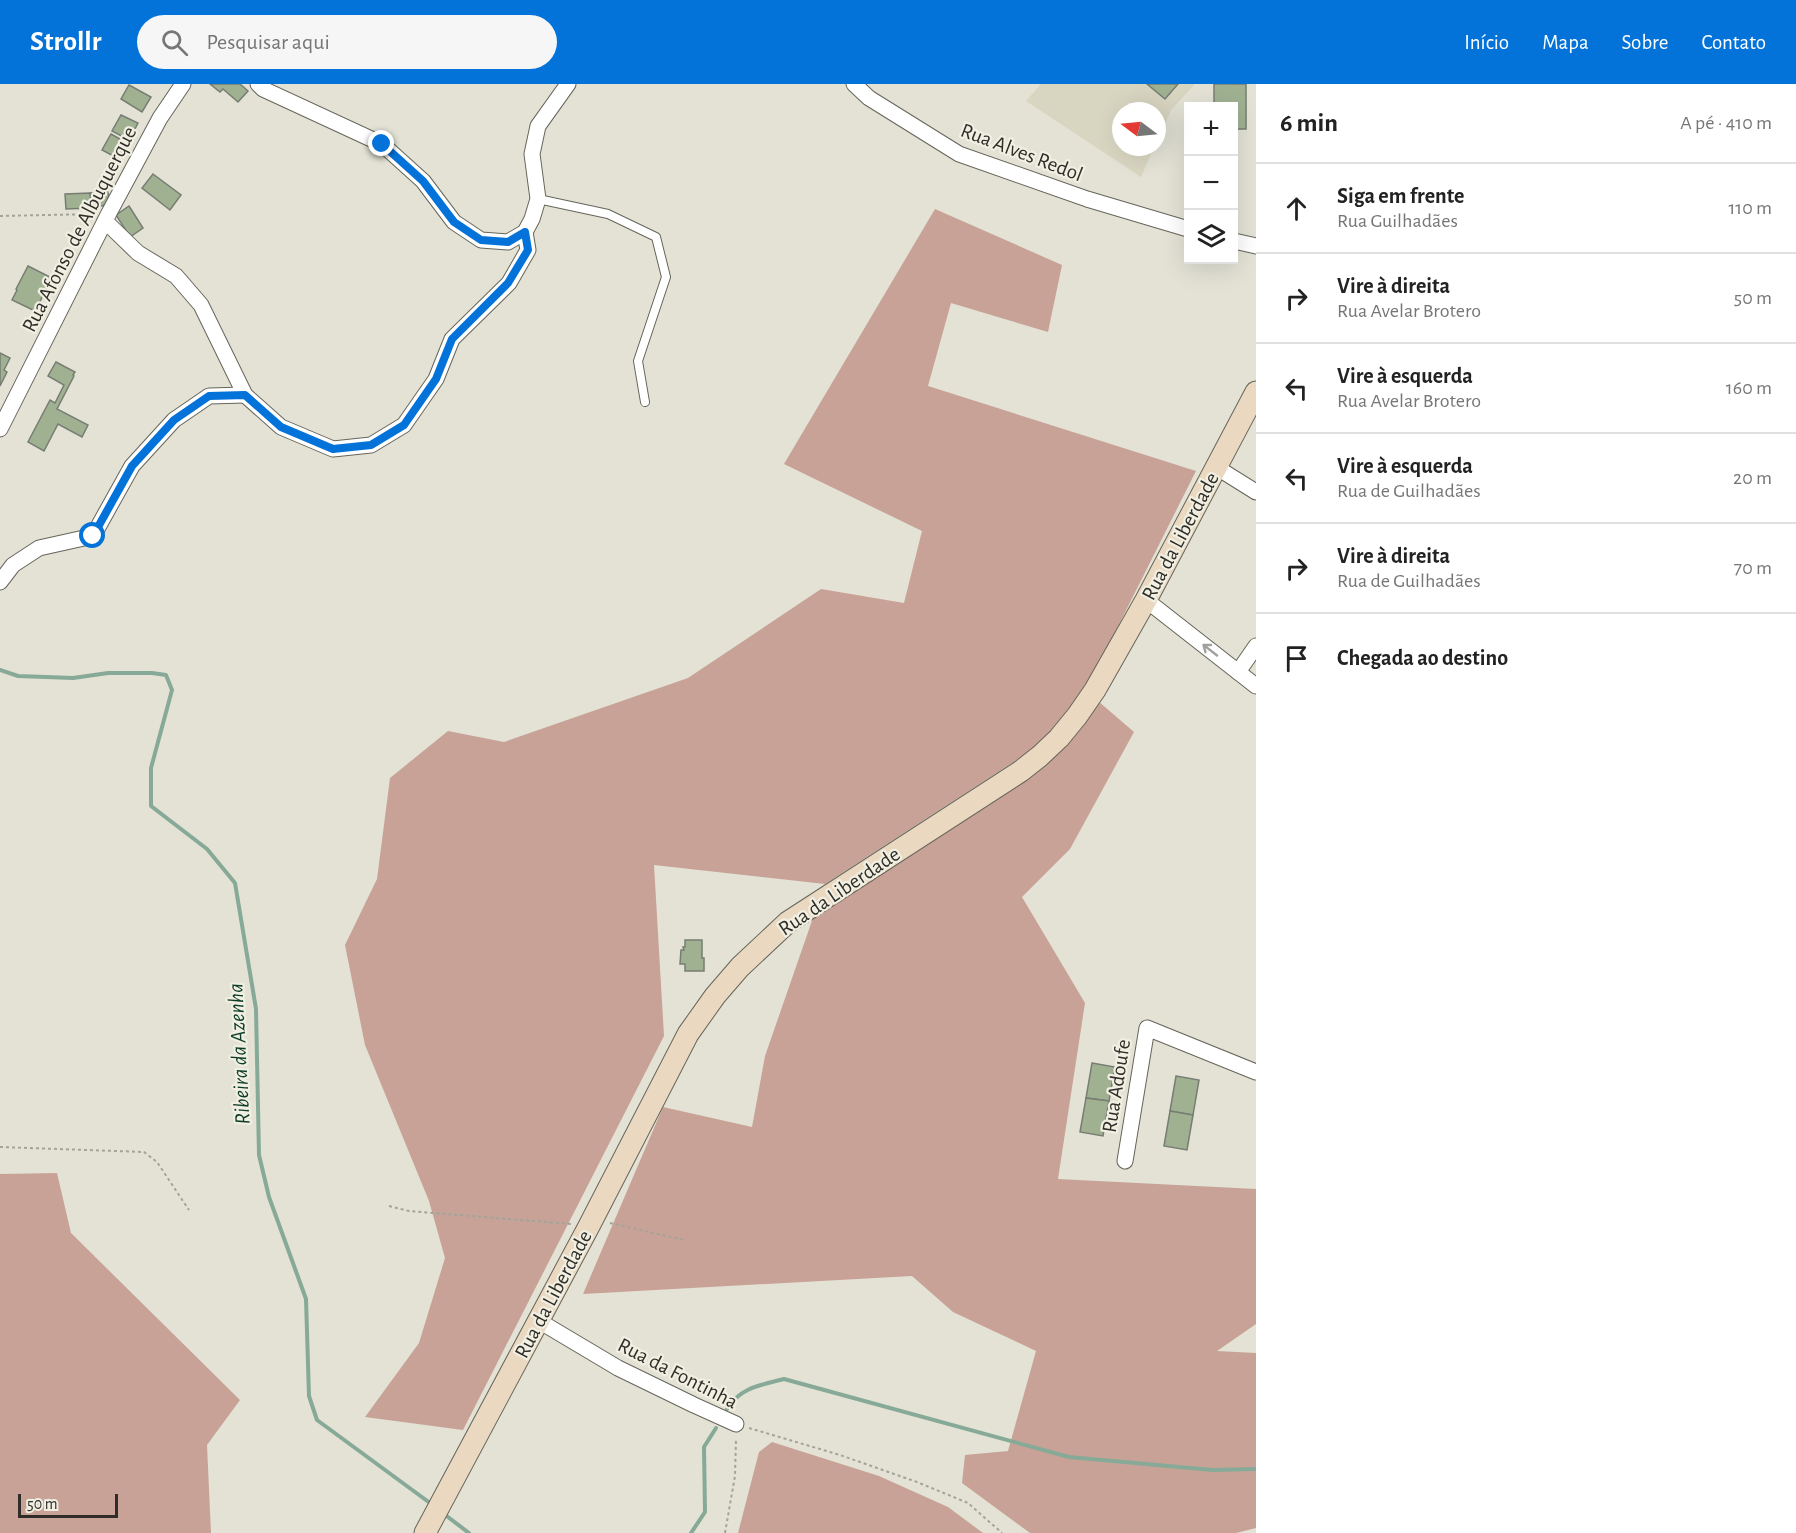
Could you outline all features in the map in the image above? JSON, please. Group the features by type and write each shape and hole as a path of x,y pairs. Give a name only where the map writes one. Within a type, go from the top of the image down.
{"street":[{"name":"Rua Afonso de Albuquerque","path":"0,429 107,217 160,118 183,84"},
{"path":"258,84 273,94 382,144 423,181 454,222 481,240 508,242 525,232 532,219 538,199 532,154 538,126 568,84"},
{"name":"Rua Alves Redol","path":"854,84 869,98 959,154 1087,199 1184,228"},
{"path":"107,217 138,253 176,276 201,305 245,395 281,427 333,449 371,445 404,425 436,379 452,339 508,283 528,250 525,232"},
{"path":"1238,242 1256,246"},
{"name":"Rua da Liberdade","path":"424,1533 539,1321 688,1034 715,996 740,967 788,922 1021,771 1059,738 1095,690 1146,600 1256,392"},
{"path":"0,582 13,565 39,548 93,536 132,466 174,420 209,396 245,395"},
{"path":"1216,467 1256,492"},
{"path":"1146,600 1256,686"},
{"path":"1238,672 1256,646"},
{"name":"Rua Adoufe","path":"1125,1161 1147,1028 1256,1072"},
{"name":"Rua da Fontinha","path":"539,1321 618,1368 736,1424"}],"lane":[{"path":"538,199 608,214 656,237 666,277 638,361 645,402"}],"path":[{"path":"0,216 107,217"},
{"path":"0,1147 144,1152 157,1162 189,1210"},
{"path":"389,1206 409,1211 575,1224 603,1221 684,1240"},
{"path":"736,1424 840,1455 917,1482 968,1503 1002,1533"},
{"name":"Rua da Fontinha","path":"726,1533 735,1476 736,1424"}],"shaded area":[{"path":"1041,84 1195,84 1171,110 1166,121 1166,102 1112,102 1112,156 1150,156 1141,177 1026,101"},
{"path":"935,209 1062,265 1048,332 951,303 928,386 1196,471 1085,692 1043,743 825,884 654,865 664,1036 463,1430 365,1417 419,1343 445,1258 429,1201 365,1045 345,945 377,879 390,778 448,731 504,742 688,678 821,589 904,603 922,531 784,464"},
{"path":"1098,701 1134,732 1070,849 1022,897 1085,1003 1058,1179 1256,1189 1256,1324 1217,1351 1256,1353 1256,1528 1236,1533 1030,1533 962,1483 965,1455 1008,1451 1036,1351 953,1312 912,1276 583,1294 663,1107 752,1127 765,1056 814,915 1018,785 1071,740"},
{"path":"57,1173 71,1233 240,1400 207,1445 211,1533 0,1533 0,1174"},
{"path":"772,1442 879,1476 948,1507 983,1533 738,1533 759,1452"}],"building":[{"path":"210,84 240,84 248,91 238,102 223,89 220,92"},
{"path":"1147,84 1178,84 1165,99"},
{"path":"1214,84 1246,84 1246,129 1238,129 1238,102 1214,102"},
{"path":"129,85 151,97 142,112 121,99"},
{"path":"121,115 138,123 129,140 112,131"},
{"path":"111,134 127,143 119,159 102,150"},
{"path":"153,174 181,195 170,210 142,188"},
{"path":"107,190 109,196 105,205 91,208 90,193"},
{"path":"90,193 91,208 66,209 65,194"},
{"path":"129,206 143,228 130,237 116,215"},
{"path":"28,266 52,278 35,311 12,300"},
{"path":"0,353 10,358 4,370 7,372 0,386"},
{"path":"56,362 75,372 57,409 88,425 82,437 58,424 44,451 28,442 50,400 55,403 64,385 48,376"},
{"path":"685,940 702,940 704,971 685,971 685,964 680,964 681,950 684,950"},
{"path":"1092,1063 1115,1067 1109,1101 1086,1098"},
{"path":"1176,1076 1199,1080 1193,1115 1170,1111"},
{"path":"1086,1098 1109,1101 1103,1136 1080,1132"},
{"path":"1170,1111 1193,1115 1187,1150 1164,1146"}],"waterway":[{"name":"Ribeira da Azenha","path":"0,670 18,676 73,678 108,673 166,675 172,690 151,768 151,806 207,849 235,883 256,1009 259,1155 269,1197 306,1299 309,1396 317,1420 430,1503"},
{"path":"727,1409 745,1391 784,1379 1069,1457 1212,1470 1256,1469"},
{"path":"691,1533 705,1512 704,1447 716,1428"},
{"name":"Ribeira da Azenha","path":"444,1514 469,1533"}],"route":[{"path":"93,536 132,466 174,420 209,396 245,395 281,427 333,449 371,445 404,425 436,379 452,339 508,283 528,250 525,232 508,242 481,240 454,222 423,181 382,144"}]}
